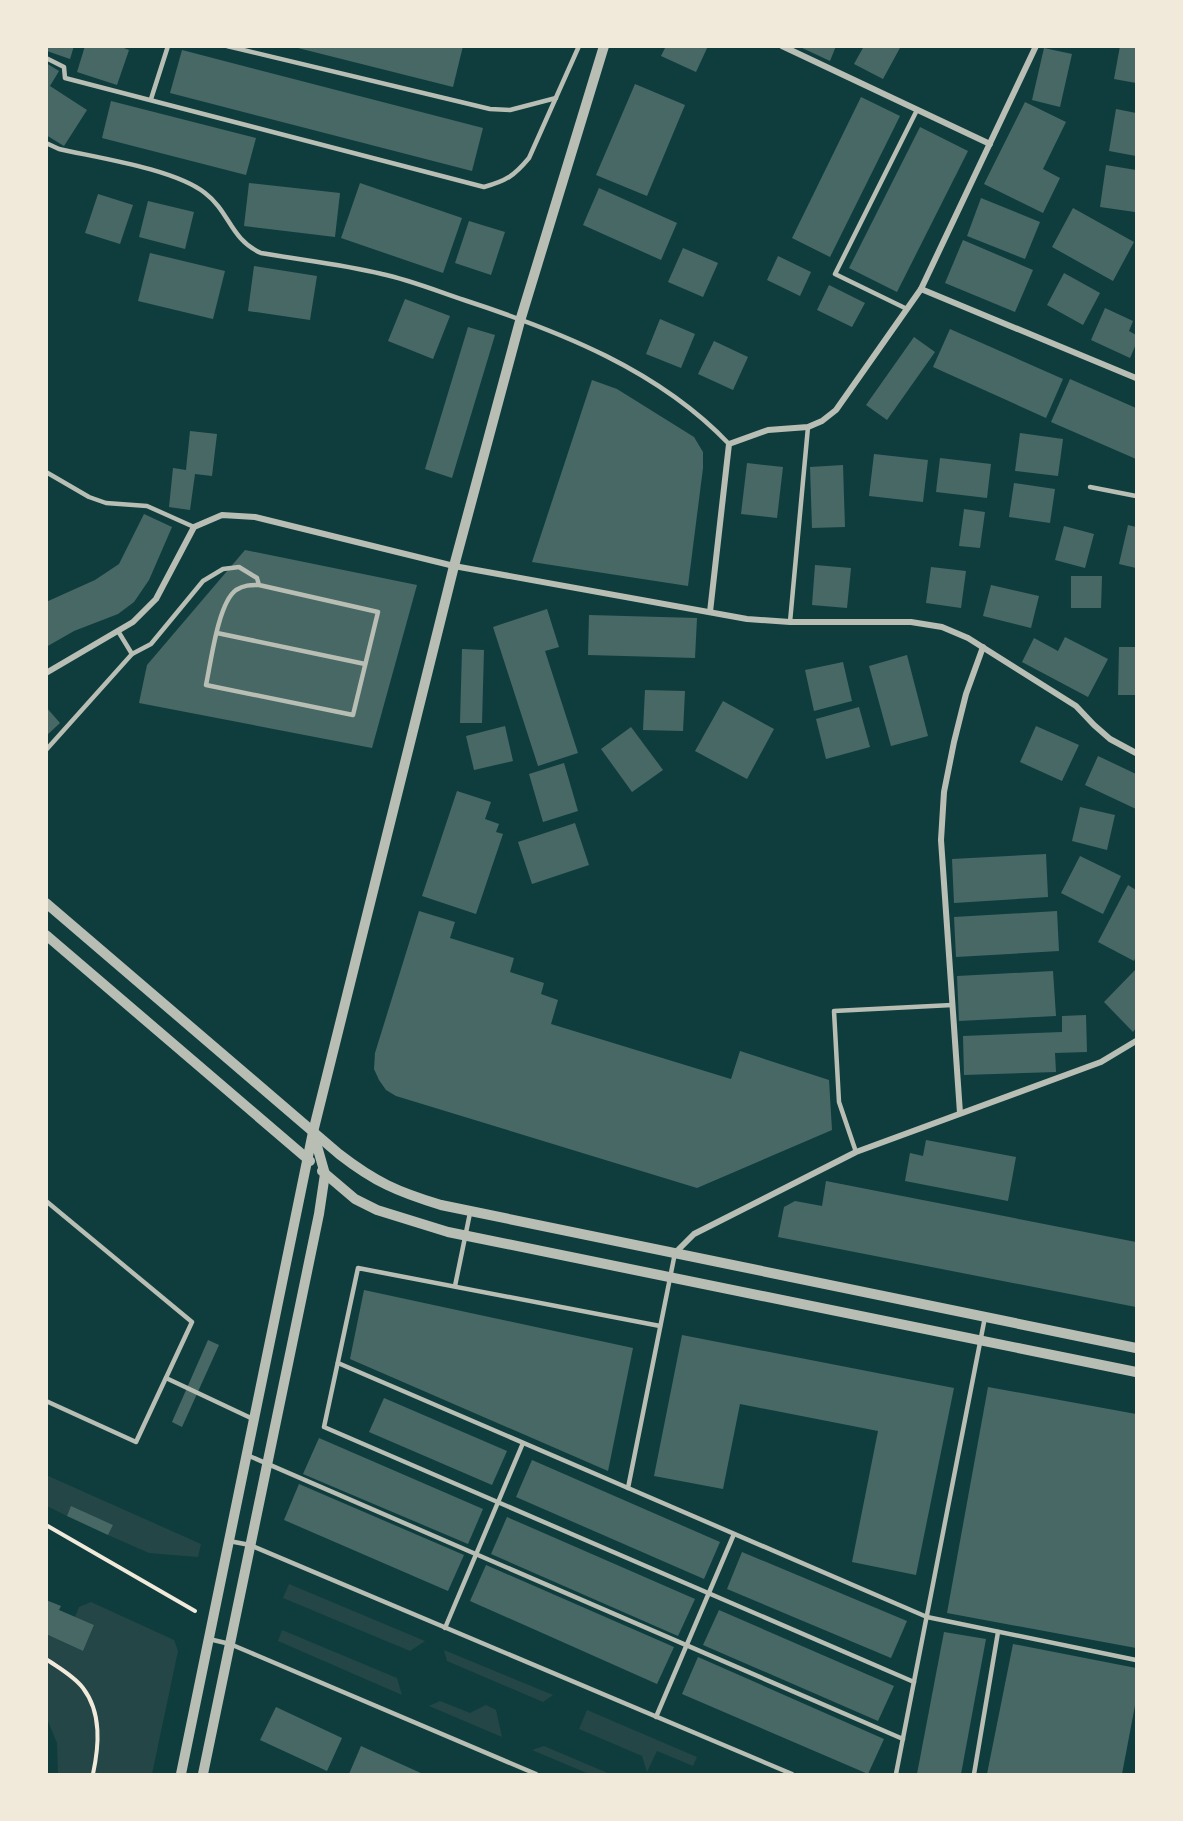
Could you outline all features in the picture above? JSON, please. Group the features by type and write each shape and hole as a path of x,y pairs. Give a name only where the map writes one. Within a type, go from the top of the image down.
{"street":[{"path":"181,1774 313,1132 454,566 521,319 604,46"},
{"path":"782,46 990,144"},
{"path":"710,612 729,444 768,430 808,427 822,421 836,410 921,289 1036,46"},
{"path":"921,289 1137,378"},
{"path":"46,673 133,622 156,598 194,527 222,515 255,517 454,566 747,619 921,624 942,627 968,638 1076,706 1110,739 1137,753"},
{"path":"960,1113 941,840 944,792 954,742 982,647"},
{"path":"46,903 313,1132 365,1175 389,1188 471,1212 1137,1348"},
{"path":"46,935 355,1199 377,1210 400,1219 466,1236 1137,1372"},
{"path":"675,1253 694,1234 855,1152 1101,1062 1137,1041"},
{"path":"203,1774 325,1174 313,1132"}],"lane":[{"path":"151,99 168,46"},
{"path":"227,46 490,109 510,110 556,98"},
{"path":"46,58 64,67 65,78 484,187 502,182 516,173 529,158 579,46"},
{"path":"907,309 835,274 917,110"},
{"path":"46,144 152,171 192,185 214,201 238,238 261,253 382,274 521,319 628,367 709,422 729,444"},
{"path":"790,622 808,427"},
{"path":"46,472 89,497 106,503 147,506 194,527"},
{"path":"1090,487 1137,496"},
{"path":"46,750 132,654 151,644 203,581 223,568 239,567 257,578 259,585"},
{"path":"246,585 259,585 378,612 353,715 206,685 217,633 223,606 234,592 246,585"},
{"path":"118,631 132,654"},
{"path":"217,633 365,664"},
{"path":"855,1152 839,1102 834,1011 952,1005"},
{"path":"46,1201 192,1322 136,1442 46,1401"},
{"path":"455,1286 471,1212"},
{"path":"628,1488 675,1253"},
{"path":"660,1326 358,1268 324,1427 914,1682"},
{"path":"896,1774 985,1317"},
{"path":"338,1363 927,1617 1137,1660"},
{"path":"166,1378 254,1419"},
{"path":"446,1628 523,1443"},
{"path":"247,1455 903,1739"},
{"path":"656,1717 734,1534"},
{"path":"230,1541 250,1545 792,1774"},
{"path":"974,1774 998,1632"},
{"path":"209,1639 230,1644 536,1774"}],"path":[{"path":"46,1526 195,1611"},
{"path":"46,1659 83,1688 93,1708 98,1733 93,1774"}],"shaded area":[{"path":"46,1475 201,1544 198,1557 149,1553 108,1535 113,1525 71,1507 67,1516 47,1506"},
{"path":"289,1584 425,1641 410,1651 283,1598"},
{"path":"91,1602 174,1640 178,1651 152,1774 58,1774 57,1743 47,1719 46,1634 83,1651 94,1625 75,1617 79,1607"},
{"path":"282,1630 397,1678 402,1695 278,1641"},
{"path":"444,1650 553,1695 543,1702 447,1661"},
{"path":"440,1701 470,1713 486,1705 496,1710 502,1737 429,1706"},
{"path":"587,1710 697,1757 693,1766 657,1751 647,1772 642,1756 579,1729"},
{"path":"544,1746 610,1774 589,1774 532,1750"}],"building":[{"path":"48,46 74,46 70,59 47,51"},
{"path":"85,46 119,46 129,50 117,85 77,72"},
{"path":"290,46 463,46 453,87"},
{"path":"666,46 708,46 696,72 661,56"},
{"path":"798,46 836,46 830,61"},
{"path":"864,46 901,46 883,79 854,64"},
{"path":"1120,46 1136,47 1136,83 1114,79"},
{"path":"1044,48 1072,54 1060,107 1032,100"},
{"path":"182,50 483,128 472,171 170,93"},
{"path":"46,63 59,71 50,86 87,110 64,146 46,135"},
{"path":"635,84 685,105 647,196 596,175"},
{"path":"861,97 900,116 830,257 792,238"},
{"path":"111,101 256,138 246,175 102,138"},
{"path":"1025,102 1066,122 1043,169 1060,178 1043,213 984,184"},
{"path":"1116,109 1136,113 1136,156 1109,151"},
{"path":"920,127 968,151 897,292 849,268"},
{"path":"1106,165 1136,170 1135,212 1100,207"},
{"path":"249,183 340,193 335,237 244,226"},
{"path":"360,183 462,218 443,273 341,238"},
{"path":"599,188 677,223 661,260 583,225"},
{"path":"98,194 133,205 120,244 85,233"},
{"path":"981,198 1040,222 1025,259 967,236"},
{"path":"148,201 194,212 185,249 139,237"},
{"path":"1073,208 1134,242 1113,281 1052,247"},
{"path":"469,221 505,232 491,275 455,263"},
{"path":"963,240 1033,270 1015,312 945,283"},
{"path":"683,248 718,263 703,297 668,282"},
{"path":"150,253 225,271 213,319 138,301"},
{"path":"778,256 811,272 800,296 767,280"},
{"path":"254,266 317,276 310,320 248,311"},
{"path":"1064,273 1100,293 1083,325 1047,305"},
{"path":"829,285 865,303 852,327 817,310"},
{"path":"405,299 450,316 433,359 388,341"},
{"path":"1105,308 1133,321 1129,331 1136,335 1136,344 1130,358 1091,340"},
{"path":"660,319 695,334 681,368 646,354"},
{"path":"468,327 495,335 452,478 425,469"},
{"path":"950,329 1063,379 1046,418 933,367"},
{"path":"914,337 935,352 887,420 866,405"},
{"path":"714,341 748,357 733,390 698,374"},
{"path":"1070,379 1136,408 1136,459 1051,422"},
{"path":"592,380 617,389 694,437 703,452 688,586 532,562"},
{"path":"190,431 217,434 212,476 195,474 190,510 169,507 173,468 186,470"},
{"path":"1020,433 1063,439 1058,476 1015,471"},
{"path":"874,454 928,460 923,502 869,496"},
{"path":"940,458 991,464 987,498 936,492"},
{"path":"747,463 783,467 777,518 741,514"},
{"path":"843,465 845,527 812,528 810,467"},
{"path":"1014,483 1055,489 1050,523 1009,517"},
{"path":"964,509 985,512 980,548 959,546"},
{"path":"144,514 172,527 149,580 134,602 118,614 74,631 46,647 46,602 95,580 119,564"},
{"path":"1128,525 1136,527 1136,568 1119,564"},
{"path":"1064,526 1094,534 1085,568 1055,560"},
{"path":"245,550 417,585 372,748 139,703 147,665"},
{"path":"815,565 851,568 847,608 812,605"},
{"path":"931,567 966,571 961,608 926,603"},
{"path":"1071,576 1102,576 1101,608 1071,608"},
{"path":"991,585 1039,596 1031,628 983,616"},
{"path":"547,609 559,647 545,651 578,753 538,766 493,627"},
{"path":"589,615 697,618 695,658 588,655"},
{"path":"1065,637 1108,659 1088,697 1022,662 1034,638 1058,651"},
{"path":"1119,647 1136,647 1136,695 1118,695"},
{"path":"462,649 484,650 482,723 460,723"},
{"path":"907,655 928,736 891,746 869,666"},
{"path":"843,662 852,701 814,711 805,670"},
{"path":"645,690 685,691 683,731 643,730"},
{"path":"723,701 774,729 747,779 695,751"},
{"path":"46,707 60,723 46,736"},
{"path":"859,707 870,747 826,759 816,719"},
{"path":"505,726 513,761 474,770 466,736"},
{"path":"1036,726 1079,745 1062,781 1020,762"},
{"path":"631,727 663,770 632,792 601,749"},
{"path":"1098,756 1136,774 1136,809 1085,785"},
{"path":"564,763 578,811 543,822 529,774"},
{"path":"457,791 491,802 485,819 499,824 496,832 503,834 476,914 422,896"},
{"path":"1080,807 1115,815 1107,850 1072,841"},
{"path":"575,823 589,865 532,884 518,842"},
{"path":"1046,854 1048,897 954,903 952,859"},
{"path":"1080,856 1121,876 1103,914 1061,893"},
{"path":"1128,885 1136,890 1136,956 1134,961 1098,942"},
{"path":"419,911 455,922 450,938 514,958 510,972 544,983 541,994 558,1000 551,1024 731,1079 740,1051 829,1080 832,1130 697,1188 396,1096 386,1090 379,1080 374,1069 375,1053"},
{"path":"1057,911 1059,951 956,957 954,917"},
{"path":"1136,969 1136,1028 1133,1032 1104,1002"},
{"path":"1053,971 1056,1016 959,1021 957,976"},
{"path":"1086,1015 1087,1052 1055,1053 1056,1072 964,1075 963,1036 1062,1032 1062,1016"},
{"path":"926,1140 1016,1157 1008,1201 905,1181 910,1153 923,1156"},
{"path":"826,1181 1136,1242 1136,1307 778,1237 784,1207 795,1201 822,1206"},
{"path":"364,1290 633,1348 608,1471 350,1359"},
{"path":"682,1335 954,1388 916,1575 852,1562 878,1431 740,1404 723,1489 654,1476"},
{"path":"208,1340 219,1345 182,1427 172,1422"},
{"path":"988,1387 1136,1414 1136,1648 947,1613"},
{"path":"384,1398 507,1451 492,1485 369,1432"},
{"path":"319,1438 483,1509 468,1544 303,1474"},
{"path":"532,1460 720,1542 704,1579 516,1497"},
{"path":"299,1484 464,1555 448,1591 284,1520"},
{"path":"71,1506 113,1525 108,1535 67,1516"},
{"path":"507,1517 695,1599 678,1636 491,1554"},
{"path":"742,1552 907,1621 891,1658 727,1589"},
{"path":"486,1565 674,1647 657,1684 470,1601"},
{"path":"46,1600 61,1606 59,1610 94,1625 83,1651 46,1634"},
{"path":"719,1610 894,1686 878,1721 703,1645"},
{"path":"944,1632 986,1639 961,1774 917,1774"},
{"path":"1013,1644 1136,1668 1136,1700 1122,1774 987,1774"},
{"path":"698,1657 884,1739 868,1774 682,1694"},
{"path":"276,1707 342,1738 327,1771 260,1740"},
{"path":"361,1746 423,1774 349,1774"}]}
